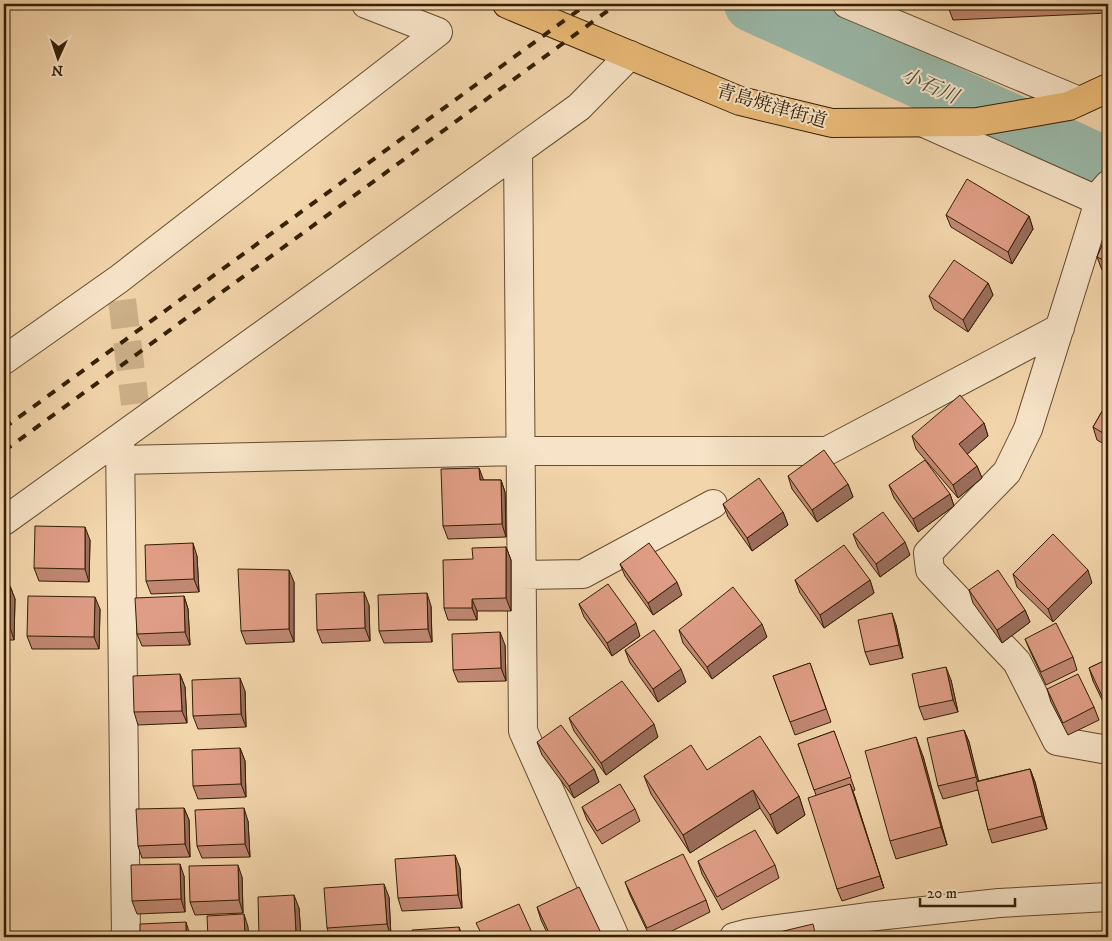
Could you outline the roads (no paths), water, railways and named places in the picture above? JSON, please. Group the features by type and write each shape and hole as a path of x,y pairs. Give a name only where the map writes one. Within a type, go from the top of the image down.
{"main road":[{"name":"青島焼津街道","path":"508,4 740,101 832,123 977,122 1074,103 1108,88"}],"street":[{"path":"4,360 120,289 438,32 366,4"},
{"path":"847,4 1074,103"},
{"path":"4,521 579,107 630,55"},
{"path":"931,123 1105,196 1028,429 1007,472 928,553 930,570 1017,662 1057,741 1108,750"},
{"path":"518,151 523,731 616,937"},
{"path":"128,431 521,451 827,451 1060,328"},
{"path":"126,937 128,431"},
{"path":"522,575 583,574 713,504"},
{"path":"734,937 749,933 905,913 999,903 1108,897"}],"waterway":[{"name":"小石川","path":"752,4 1108,166"}],"tunnel":[{"path":"122,300 135,404"}],"railway":[{"path":"4,428 587,4"},
{"path":"4,451 617,4"}]}
